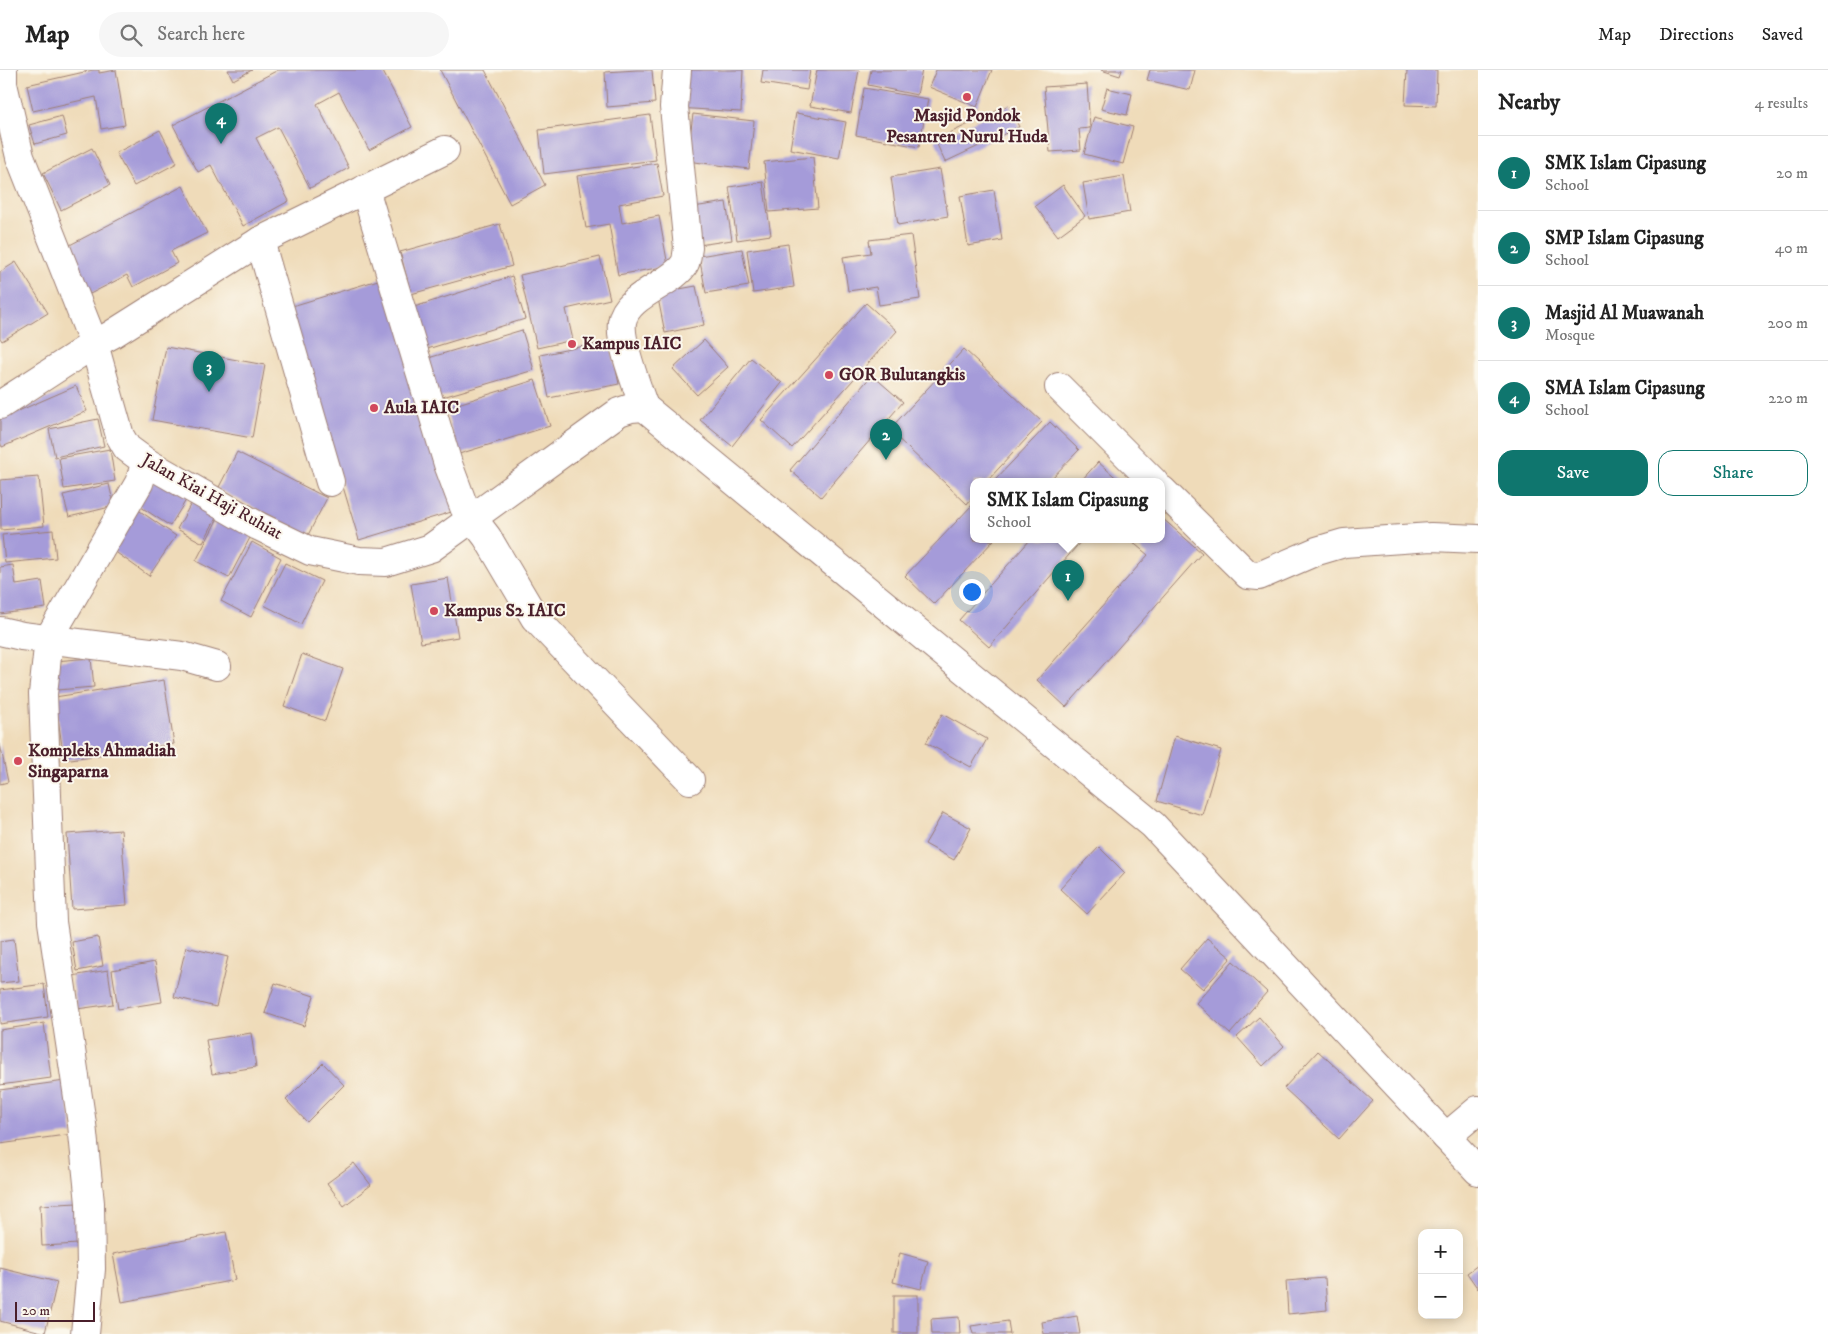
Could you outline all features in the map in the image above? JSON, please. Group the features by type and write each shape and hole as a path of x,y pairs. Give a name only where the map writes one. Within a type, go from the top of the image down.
{"street":[{"name":"Jalan Kiai Haji Ruhiat","path":"4,70 3,84 20,157 94,344 120,436 127,448 146,462 258,526 310,550 359,561 386,562 431,548 631,409"},
{"path":"677,70 674,107 688,248 685,263 676,273 650,289 626,311 622,322 631,409 1154,825 1473,1166"},
{"path":"0,405 260,241 445,150"},
{"path":"365,189 448,464 464,508 487,537 535,618 690,780"},
{"path":"260,241 330,482"},
{"path":"1059,386 1150,478"},
{"path":"85,1334 90,1269 90,1203 82,1124 52,922 43,694 49,638 140,483 146,462"},
{"path":"1165,493 1248,575 1258,576 1317,551 1344,543 1431,537 1478,540"},
{"path":"0,631 22,636 182,656 217,666"},
{"path":"1446,1137 1478,1110"}],"building":[{"path":"99,70 99,73 116,70 125,125 101,129 96,97 33,111 27,85"},
{"path":"228,70 252,70 233,80"},
{"path":"278,70 382,70 412,127 369,150 339,92 317,104 349,168 310,188 278,127 256,138 289,201 243,226 211,165 198,172 173,125"},
{"path":"440,70 485,70 545,185 510,204"},
{"path":"652,70 655,103 607,107 605,72"},
{"path":"679,70 743,70 741,112 677,108"},
{"path":"763,70 810,70 807,90 761,83"},
{"path":"817,70 859,70 851,113 810,106"},
{"path":"871,70 922,70 917,95 868,85"},
{"name":"Masjid Pondok Pesantren Nurul Huda","path":"936,70 992,70 977,107 929,87"},
{"path":"1101,70 1122,70 1120,76"},
{"path":"1150,70 1195,70 1190,90 1147,80"},
{"path":"1407,70 1437,70 1436,106 1405,105"},
{"path":"1087,84 1090,128 1079,129 1081,150 1050,152 1044,87"},
{"path":"864,88 928,99 919,147 856,135"},
{"path":"1107,88 1132,94 1127,115 1101,109"},
{"path":"1009,105 1019,127 945,162 935,140"},
{"path":"796,113 846,122 839,158 790,149"},
{"path":"693,114 754,121 749,169 687,161"},
{"path":"650,115 656,160 544,174 539,130"},
{"path":"62,116 67,135 35,144 29,125"},
{"path":"1094,117 1133,127 1123,164 1084,154"},
{"path":"160,130 177,163 134,186 116,153"},
{"path":"92,148 110,185 61,210 43,173"},
{"path":"813,157 818,208 769,212 764,162"},
{"path":"657,163 663,196 619,204 622,223 659,216 668,266 618,275 609,224 586,228 577,176"},
{"path":"940,169 948,216 898,225 891,177"},
{"path":"1124,176 1130,212 1089,219 1083,183"},
{"path":"763,182 771,235 737,240 729,187"},
{"path":"1063,185 1085,216 1058,236 1035,206"},
{"path":"183,186 207,233 171,251 177,263 133,287 127,275 90,294 66,247"},
{"path":"994,190 1002,240 968,246 960,196"},
{"path":"726,202 732,240 699,245 693,207"},
{"path":"500,224 512,266 411,294 400,252"},
{"path":"911,235 920,299 879,305 876,287 848,291 843,257 871,253 869,240"},
{"path":"788,244 794,287 753,293 747,250"},
{"path":"742,249 749,286 706,293 699,256"},
{"path":"600,257 610,299 566,309 573,340 537,348 520,275"},
{"path":"16,262 48,313 2,341 0,338 0,272"},
{"path":"512,276 525,319 424,350 411,308"},
{"name":"Aula IAIC","path":"388,277 458,510 359,540 289,307"},
{"path":"696,286 704,325 665,333 657,293"},
{"name":"GOR Bulutangkis","path":"866,303 897,331 792,448 761,420"},
{"path":"522,330 534,370 436,399 425,359"},
{"path":"704,340 728,367 697,395 673,369"},
{"path":"610,341 619,384 549,398 540,355"},
{"path":"166,347 265,365 252,438 152,420"},
{"path":"964,349 1042,422 990,478 970,478 970,500 967,504 889,430"},
{"path":"751,358 782,383 732,446 700,420"},
{"path":"872,375 903,402 821,497 790,470"},
{"path":"535,380 550,426 459,454 445,408"},
{"path":"76,386 87,411 2,447 0,442 0,419"},
{"path":"98,419 104,446 55,457 49,429"},
{"path":"1050,422 1079,450 1052,478 997,478"},
{"path":"110,449 115,481 64,489 59,458"},
{"path":"237,452 327,498 308,535 218,489"},
{"path":"1098,462 1116,478 1084,478"},
{"path":"39,477 44,526 1,530 0,480"},
{"path":"157,477 188,497 170,526 138,505"},
{"path":"109,484 114,506 69,517 63,495"},
{"path":"193,500 218,514 203,543 177,529"},
{"path":"970,507 970,543 991,543 934,604 905,576"},
{"path":"137,509 176,536 149,576 110,548"},
{"path":"219,516 252,534 229,578 196,561"},
{"path":"1165,521 1202,553 1066,707 1037,680 1148,555 1134,543 1165,543"},
{"path":"53,530 56,558 5,563 2,535"},
{"path":"252,542 281,558 251,617 221,601"},
{"path":"1027,543 1079,543 989,647 959,620"},
{"path":"285,563 322,581 301,624 264,605"},
{"path":"13,565 16,585 42,581 46,608 0,614 0,567"},
{"name":"Kampus S2 IAIC","path":"448,578 458,637 421,643 411,584"},
{"path":"302,654 343,669 325,721 284,706"},
{"path":"91,658 94,687 57,690 55,661"},
{"path":"164,680 174,744 64,760 55,697"},
{"path":"942,714 987,739 971,767 926,743"},
{"path":"1175,736 1221,750 1202,815 1157,801"},
{"path":"0,744 8,782 0,784"},
{"path":"943,813 971,828 954,860 925,844"},
{"path":"121,830 127,905 72,909 67,834"},
{"path":"1099,847 1125,873 1087,914 1060,889"},
{"path":"98,937 103,966 77,971 72,942"},
{"path":"1207,938 1231,958 1203,989 1180,969"},
{"path":"14,939 19,981 0,983 0,941"},
{"path":"186,947 228,957 216,1007 174,997"},
{"path":"1233,961 1267,992 1230,1034 1196,1003"},
{"path":"155,962 162,1002 118,1009 112,970"},
{"path":"108,970 113,1004 77,1009 72,976"},
{"path":"275,983 314,996 304,1026 265,1013"},
{"path":"44,984 48,1017 0,1024 0,990"},
{"path":"1259,1017 1284,1046 1263,1066 1237,1037"},
{"path":"44,1023 51,1078 0,1085 0,1030"},
{"path":"251,1033 256,1067 212,1074 206,1040"},
{"path":"1318,1051 1373,1101 1339,1139 1284,1088"},
{"path":"323,1063 344,1085 307,1122 286,1100"},
{"path":"65,1081 73,1134 0,1144 0,1090"},
{"path":"354,1163 371,1185 344,1206 327,1183"},
{"path":"77,1203 79,1244 42,1246 40,1205"},
{"path":"226,1232 235,1280 122,1302 113,1254"},
{"path":"900,1253 928,1261 921,1289 893,1282"},
{"path":"1478,1265 1478,1289 1467,1273"},
{"path":"0,1268 57,1282 45,1333 0,1321"},
{"path":"1325,1278 1327,1310 1288,1314 1286,1281"},
{"path":"894,1295 918,1295 918,1333 894,1333"},
{"path":"1077,1316 1080,1334 1044,1334 1042,1322"},
{"path":"959,1317 960,1334 932,1334 931,1319"},
{"path":"1008,1321 1010,1334 973,1334 971,1326"}],"place":[{"name":"Masjid Pondok Pesantren Nurul Huda","path":"967,97"},
{"name":"SMA Islam Cipasung","path":"221,144"},
{"name":"Kampus IAIC","path":"572,344"},
{"name":"GOR Bulutangkis","path":"829,375"},
{"name":"Masjid Al Muawanah","path":"209,392"},
{"name":"Aula IAIC","path":"374,408"},
{"name":"SMP Islam Cipasung","path":"886,460"},
{"name":"SMK Islam Cipasung","path":"1068,601"},
{"name":"Kampus S2 IAIC","path":"434,611"},
{"name":"Kompleks Ahmadiah Singaparna","path":"18,761"}]}
